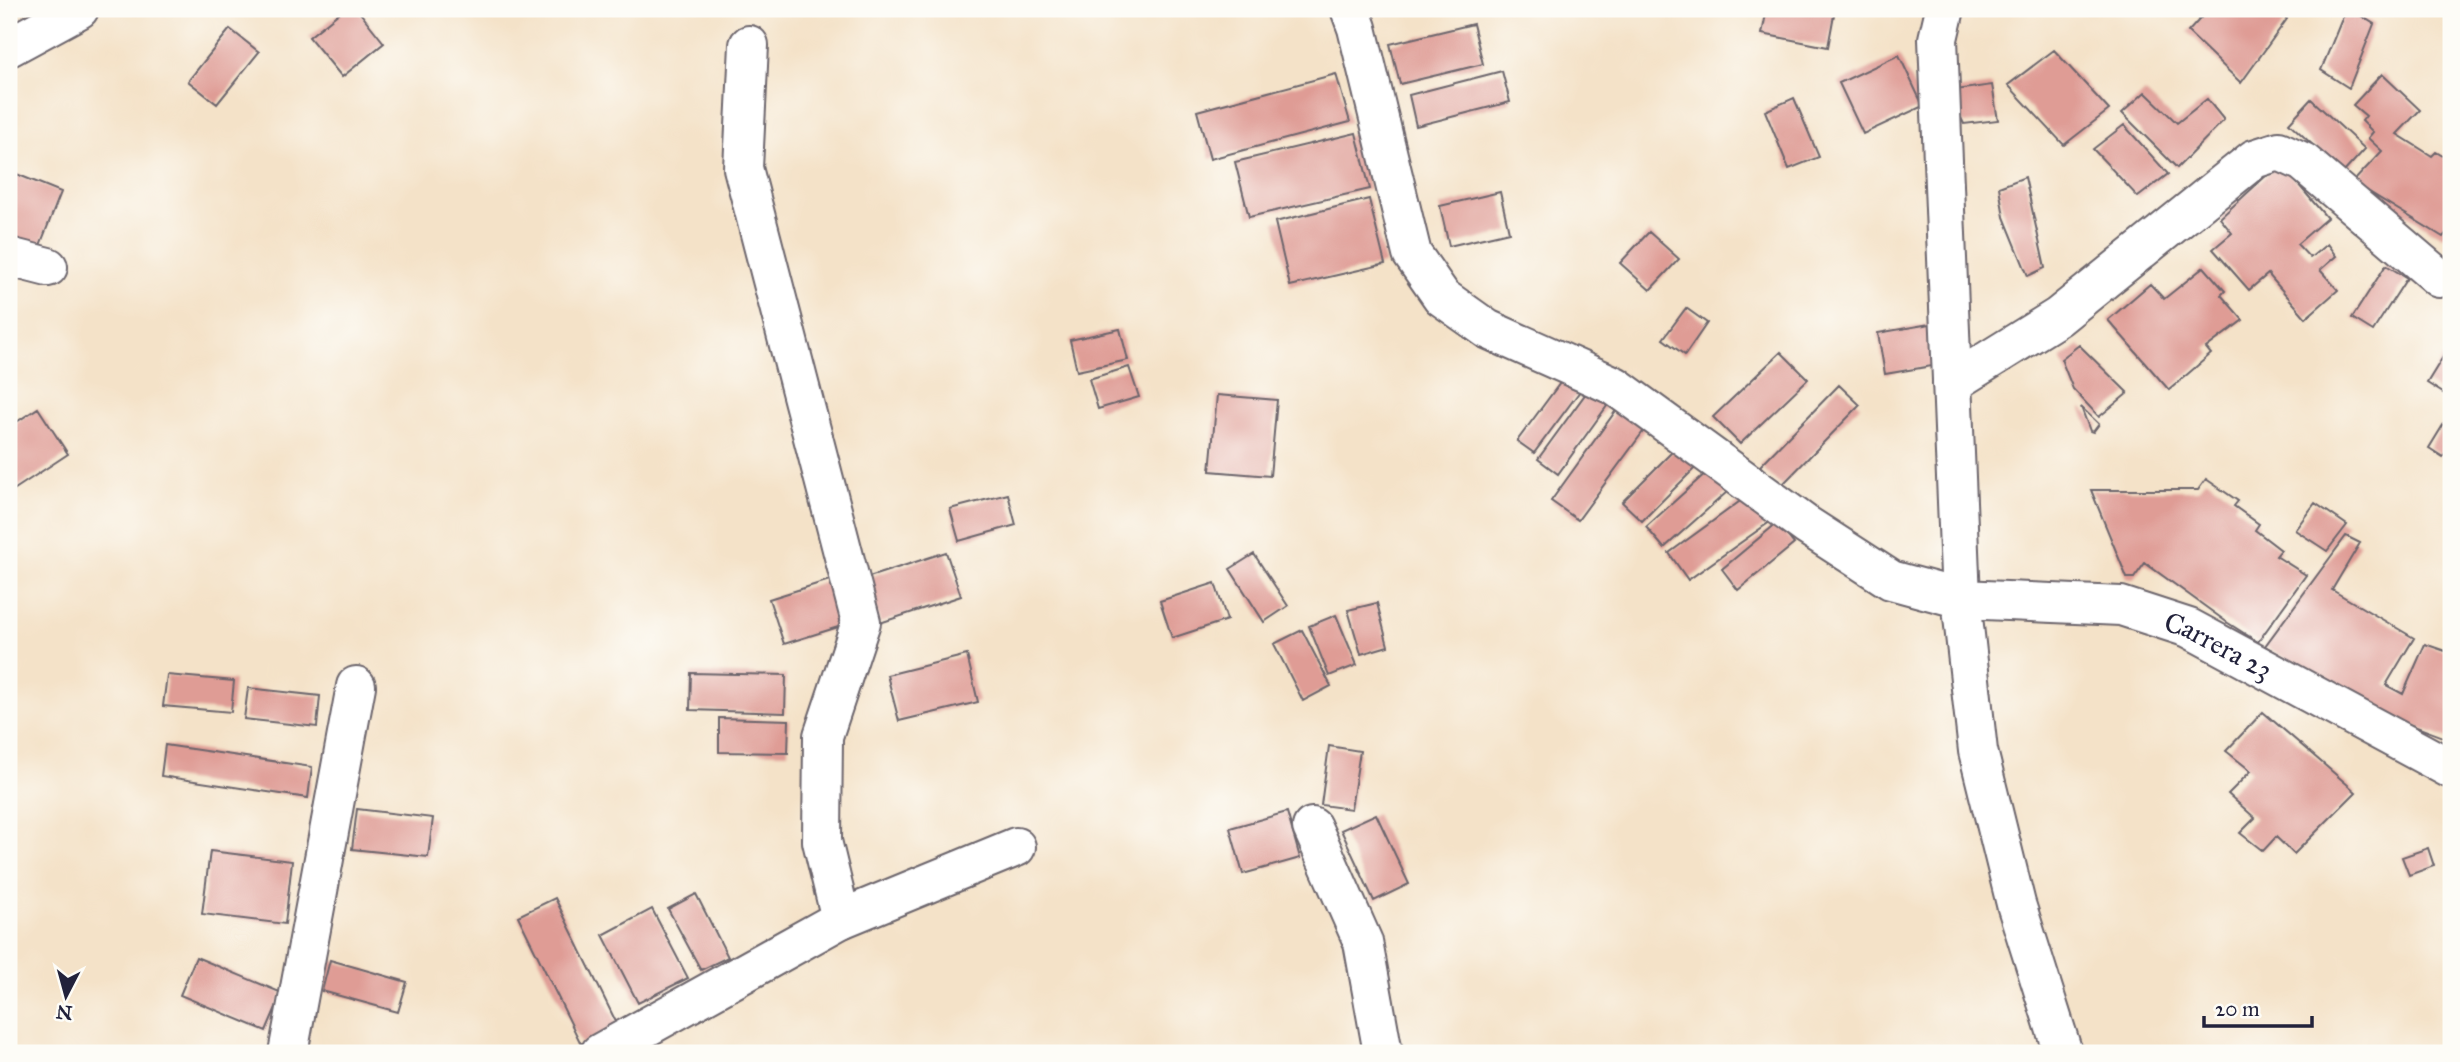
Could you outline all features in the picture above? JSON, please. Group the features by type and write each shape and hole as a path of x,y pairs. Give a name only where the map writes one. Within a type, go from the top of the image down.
{"street":[{"path":"9,47 79,9"},
{"name":"Carrera 23","path":"1350,9 1357,27 1412,254 1442,297 1487,329 1615,386 1806,525 1891,580 1961,599 2121,606 2189,628 2451,769"},
{"path":"1945,9 1938,39 1961,599 1978,751 2016,904 2063,1053"},
{"path":"749,45 743,168 861,622 824,736 822,841 841,919"},
{"path":"1952,383 2058,317 2254,159 2279,151 2303,162 2440,278"},
{"path":"9,257 48,267"},
{"path":"288,1053 356,686"},
{"path":"1312,827 1363,942 1383,1053"},
{"path":"600,1053 841,919 1016,847"}],"building":[{"path":"344,9 357,9 384,43 342,77 309,37"},
{"path":"1767,9 1835,9 1828,47 1762,34"},
{"path":"2209,9 2273,9 2287,19 2241,83 2188,32"},
{"path":"2346,9 2374,24 2349,88 2321,70"},
{"path":"1473,24 1483,64 1400,84 1390,44"},
{"path":"230,29 259,52 217,104 188,81"},
{"path":"2054,50 2109,110 2064,145 2008,85"},
{"path":"1899,55 1923,106 1863,134 1839,83"},
{"path":"1502,71 1510,102 1416,126 1409,95"},
{"path":"1336,74 1350,122 1210,159 1197,111"},
{"path":"2382,74 2420,110 2397,134 2432,156 2436,152 2451,161 2451,228 2443,237 2353,182 2382,151 2368,138 2373,132 2362,121 2366,116 2353,105"},
{"path":"1992,85 1998,120 1964,124 1948,91"},
{"path":"2145,92 2177,123 2207,99 2224,120 2177,168 2122,113"},
{"path":"1794,98 1819,157 1789,169 1765,111"},
{"path":"2311,99 2365,149 2343,173 2289,123"},
{"path":"2124,125 2168,174 2138,197 2093,149"},
{"path":"1356,133 1370,189 1249,217 1235,162"},
{"path":"2280,163 2327,218 2297,244 2310,258 2327,244 2336,256 2320,270 2338,290 2306,318 2268,274 2249,290 2213,249 2232,233 2220,218"},
{"path":"9,171 61,192 35,258 9,248"},
{"path":"2025,177 2045,268 2028,276 2004,217 1999,187"},
{"path":"1500,192 1509,232 1449,246 1440,206"},
{"path":"1369,199 1385,264 1290,286 1275,222"},
{"path":"1649,232 1679,259 1650,290 1620,263"},
{"path":"2386,265 2407,278 2373,331 2352,318"},
{"path":"2204,267 2225,291 2221,295 2243,320 2206,348 2211,354 2169,390 2108,320 2150,284 2164,299"},
{"path":"1686,308 1707,323 1685,355 1663,339"},
{"path":"1930,324 1938,365 1885,374 1878,333"},
{"path":"1120,329 1128,360 1077,371 1070,340"},
{"path":"2451,344 2451,398 2427,383"},
{"path":"2079,345 2128,393 2099,417 2073,389 2061,359"},
{"path":"1781,352 1808,379 1740,444 1713,417"},
{"path":"1129,367 1139,397 1098,409 1089,379"},
{"path":"1566,375 1583,387 1534,453 1517,441"},
{"path":"1592,385 1612,399 1558,474 1538,459"},
{"path":"1839,385 1860,405 1781,486 1760,466"},
{"path":"1217,395 1277,400 1270,476 1210,471"},
{"path":"1620,405 1648,425 1578,520 1551,501"},
{"path":"2081,407 2099,424 2093,432 2090,431"},
{"path":"38,408 68,454 9,493 9,427"},
{"path":"2451,412 2451,447 2443,457 2429,448"},
{"path":"1677,447 1697,466 1642,521 1622,502"},
{"path":"1708,471 1727,492 1664,548 1646,527"},
{"path":"2206,479 2238,501 2234,506 2259,524 2255,530 2281,550 2276,556 2306,575 2258,642 2145,563 2134,578 2127,578 2091,490 2198,490"},
{"path":"1008,494 1016,525 959,541 950,509"},
{"path":"1750,494 1771,521 1688,580 1669,553"},
{"path":"2315,503 2347,525 2327,551 2295,530"},
{"path":"1777,523 1794,544 1738,590 1722,569"},
{"path":"2346,536 2360,543 2332,590 2414,638 2386,685 2403,694 2425,644 2451,653 2451,740 2382,714 2265,646"},
{"path":"946,552 961,596 880,623 866,578"},
{"path":"1254,554 1288,606 1264,622 1230,569"},
{"path":"836,578 851,623 784,644 769,599"},
{"path":"1215,583 1227,620 1172,638 1160,601"},
{"path":"1377,603 1388,646 1361,654 1348,610"},
{"path":"1336,615 1357,665 1329,676 1309,626"},
{"path":"1302,630 1331,686 1303,701 1274,644"},
{"path":"967,655 978,702 899,721 887,675"},
{"path":"691,673 786,675 785,713 690,710"},
{"path":"167,675 234,681 231,712 163,706"},
{"path":"248,688 320,696 317,727 244,719"},
{"path":"2263,712 2356,792 2294,854 2276,837 2263,851 2240,833 2255,818 2228,794 2251,771 2226,751"},
{"path":"719,718 789,720 788,753 719,752"},
{"path":"165,745 312,767 308,798 161,776"},
{"path":"1329,746 1360,751 1351,809 1321,805"},
{"path":"357,809 433,818 428,857 352,849"},
{"path":"1287,812 1300,858 1243,874 1230,828"},
{"path":"1376,814 1409,884 1374,901 1341,830"},
{"path":"2428,848 2434,866 2409,875 2402,857"},
{"path":"210,851 292,861 285,924 202,914"},
{"path":"696,894 728,957 701,970 668,909"},
{"path":"555,898 618,1026 581,1044 518,916"},
{"path":"652,909 688,978 638,1003 603,935"},
{"path":"196,957 282,993 266,1031 180,995"},
{"path":"330,960 407,982 398,1012 322,991"}]}
